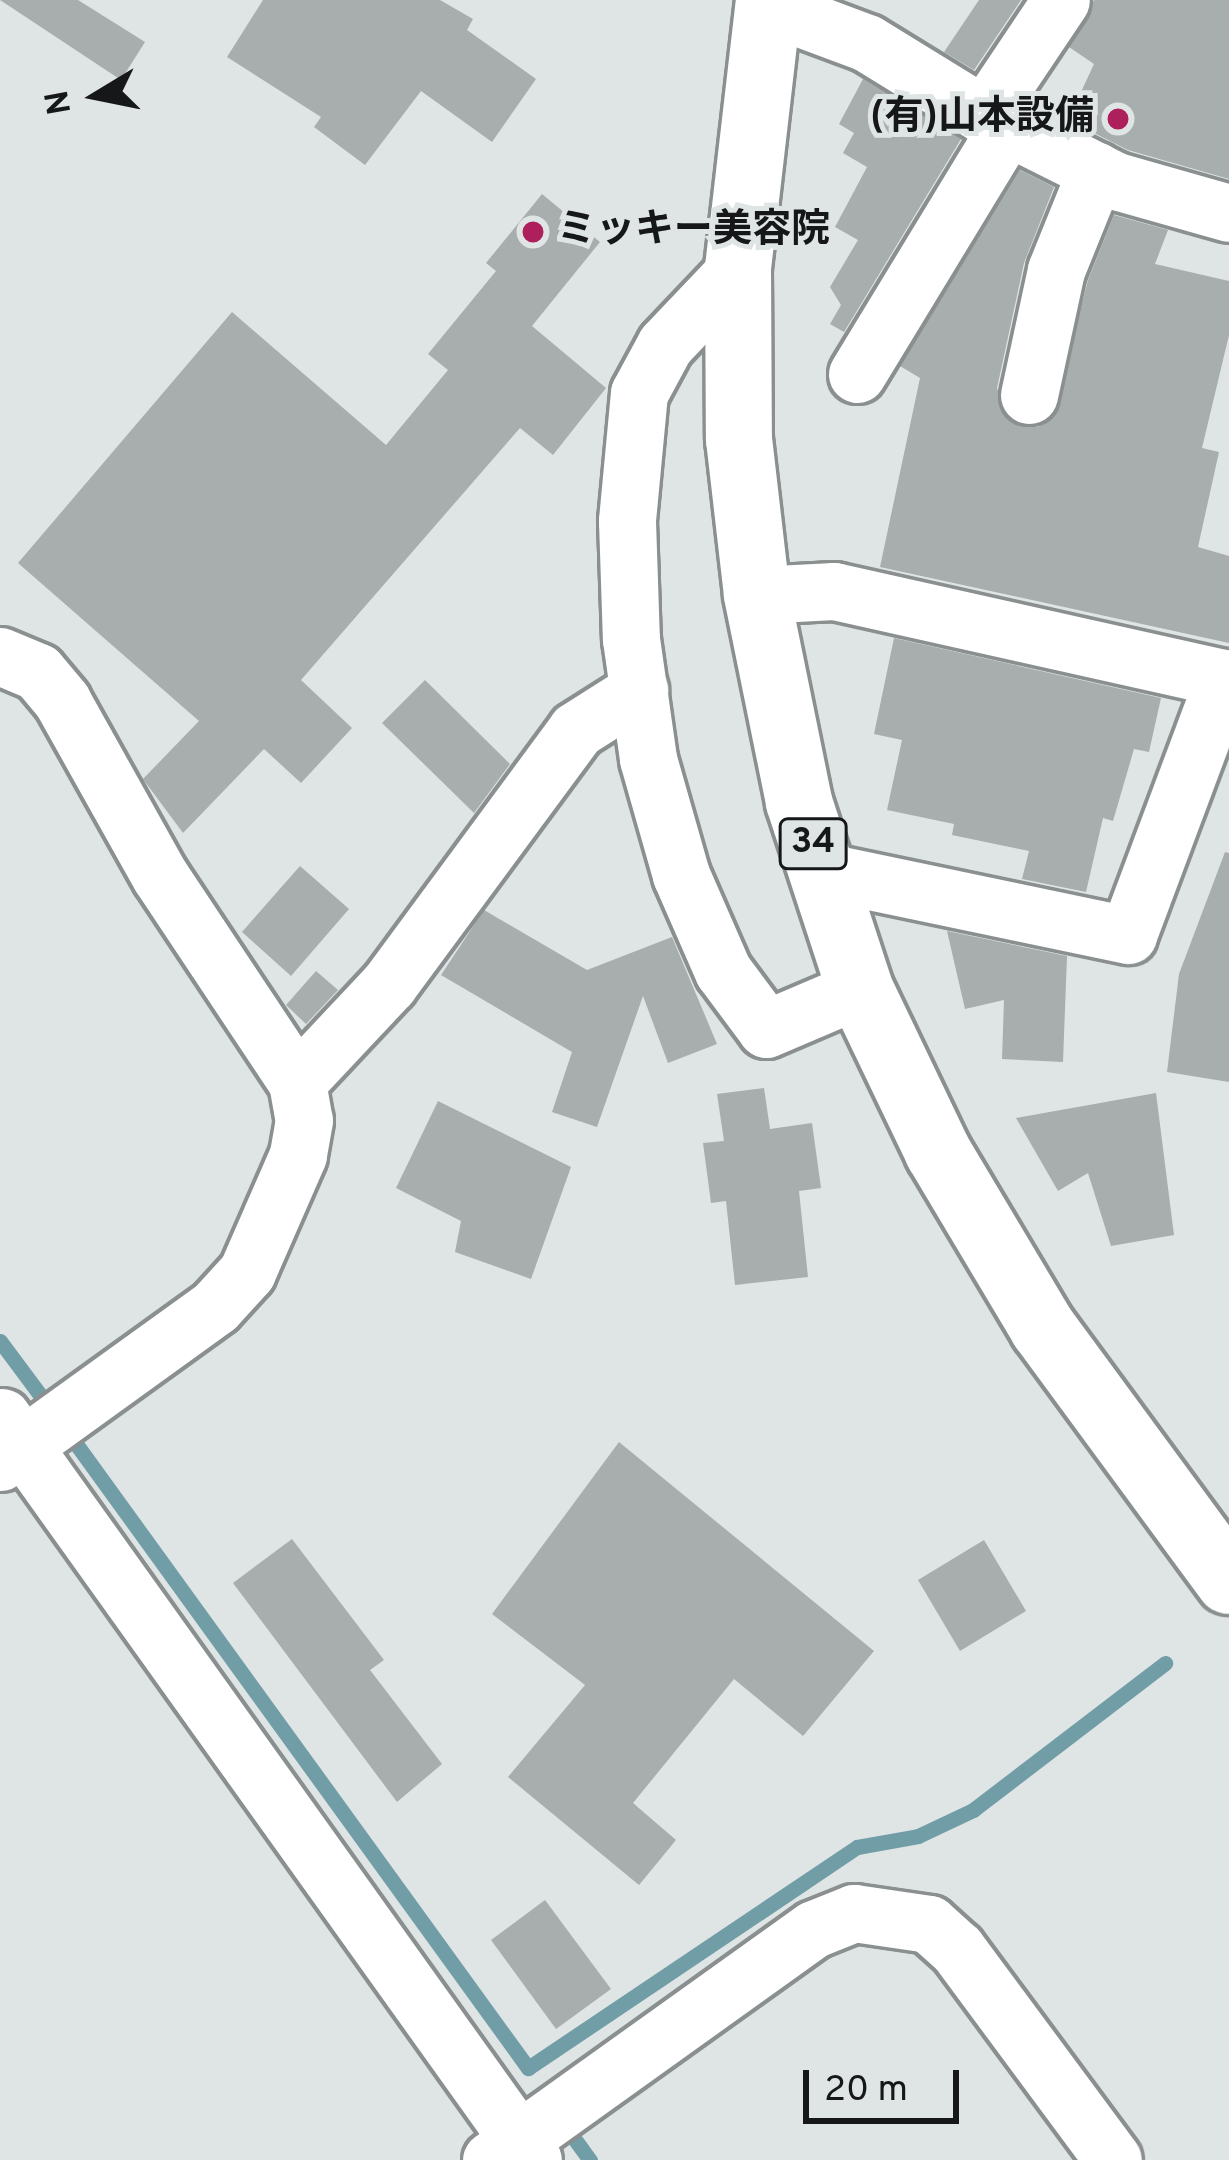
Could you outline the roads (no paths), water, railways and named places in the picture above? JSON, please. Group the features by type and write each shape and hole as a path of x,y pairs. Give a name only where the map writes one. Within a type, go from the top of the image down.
{"main road":[{"name":"34","path":"768,3 738,268 740,439 757,595 799,802 860,989 938,1152 1043,1328 1229,1581"}],"street":[{"path":"857,374 1061,0"},
{"path":"768,3 867,44 996,121 1096,171 1229,213"},
{"path":"1030,395 1057,270 1096,171"},
{"path":"738,268 665,345 639,393 627,521 648,759 681,875 724,971 766,1029 860,989"},
{"path":"757,595 834,591 1224,678 1128,935 822,871"},
{"path":"0,656 38,672 62,701 160,876 297,1082 298,1154 247,1272 215,1306 27,1433 514,2153 814,1929 854,1913 894,1913 929,1924 958,1949 1113,2160"},
{"path":"297,1082 389,984 576,730 639,690"}],"waterway":[{"path":"0,1341 52,1411"},
{"path":"66,1430 528,2068 857,1847 918,1836 973,1810 1165,1663"},
{"path":"576,2141 590,2160"}],"place":[{"name":"(有)山本設備","path":"1118,119"},
{"name":"ミッキー美容院","path":"533,232"}]}
